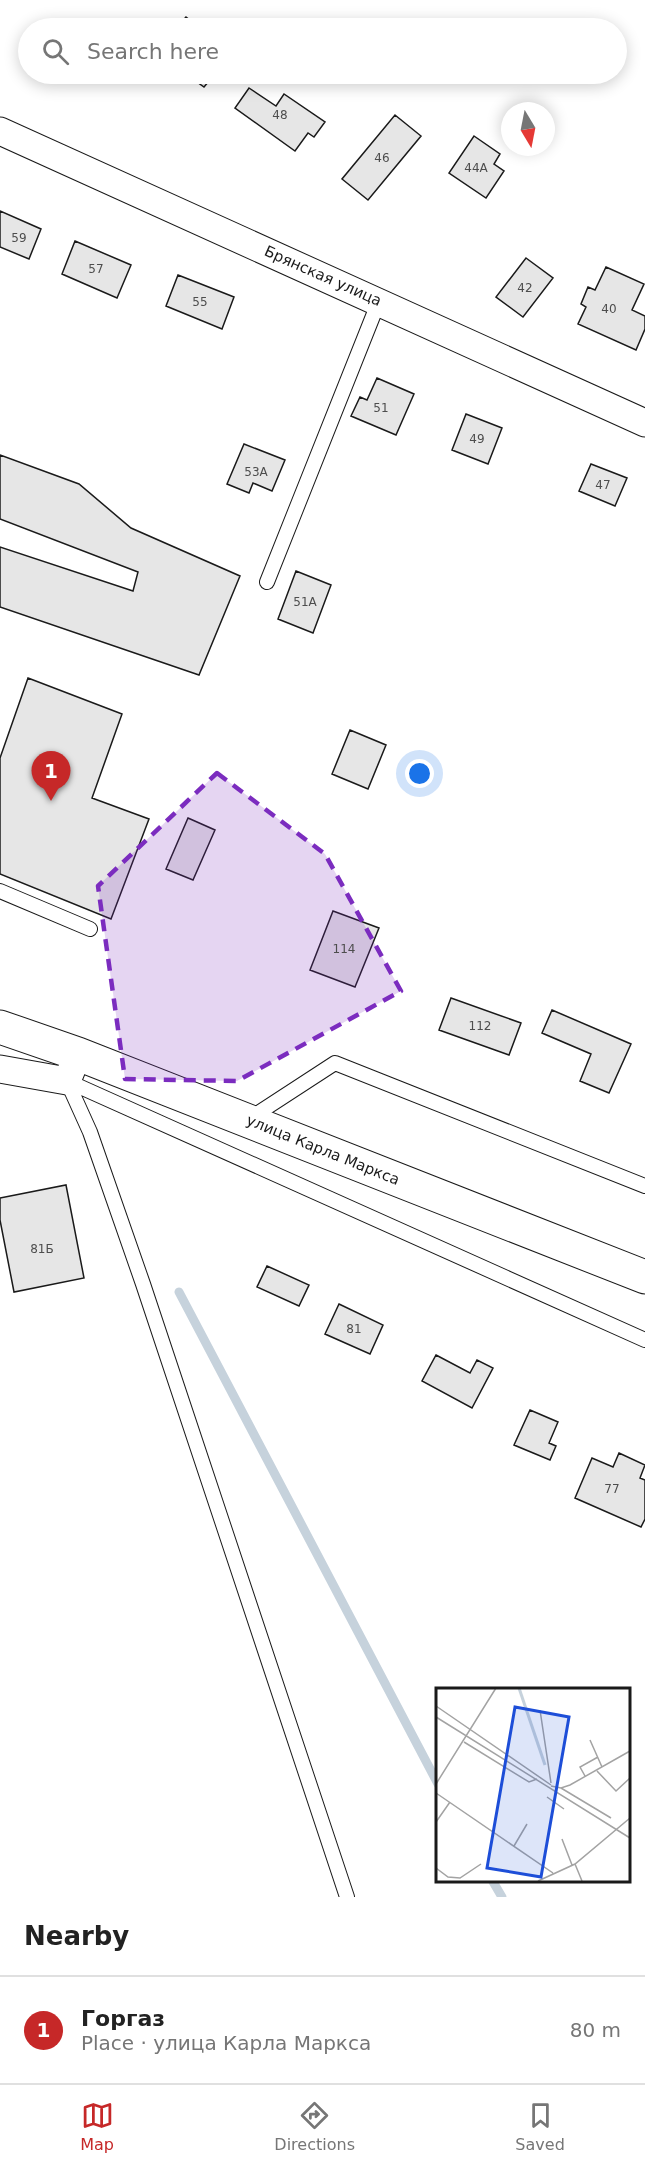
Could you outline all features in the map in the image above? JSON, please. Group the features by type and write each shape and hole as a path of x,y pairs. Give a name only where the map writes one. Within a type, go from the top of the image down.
{"main road":[{"name":"улица Карла Маркса","path":"0,1027 73,1067 247,1120 645,1277"}],"street":[{"name":"Брянская улица","path":"0,131 645,423"},
{"path":"0,1069 73,1067"}],"lane":[{"path":"267,582 379,302"},
{"path":"0,891 90,929"},
{"path":"247,1120 335,1063 645,1186"},
{"path":"73,1067 645,1340"},
{"path":"73,1067 90,1132 143,1284 347,1897"}],"highlighted area":[{"path":"217,773 325,854 401,991 237,1081 125,1079 98,886"}],"building":[{"path":"249,88 276,106 284,94 325,122 314,137 308,133 295,151 235,108"},
{"path":"395,115 421,136 368,200 342,179"},
{"path":"474,136 500,154 494,164 504,171 486,198 449,173"},
{"path":"0,211 41,229 29,259 0,247"},
{"path":"75,241 131,265 117,298 62,274"},
{"path":"526,258 553,278 523,317 496,297"},
{"path":"606,267 644,284 632,310 645,316 645,329 636,350 578,324 586,307 581,304 588,287 595,290"},
{"path":"178,275 234,297 222,329 166,306"},
{"path":"377,378 414,394 396,435 351,416 360,397 367,400"},
{"path":"466,414 502,428 488,464 452,450"},
{"path":"244,444 285,460 272,491 253,483 249,493 227,484"},
{"path":"0,455 79,484 131,528 240,576 199,675 0,607 0,547 133,591 138,572 0,519"},
{"path":"591,464 627,478 615,506 579,491"},
{"path":"296,571 331,585 313,633 278,619"},
{"path":"28,678 122,714 92,798 149,819 111,919 0,874 0,758"},
{"path":"350,730 386,745 368,789 332,774"},
{"path":"188,818 215,830 193,880 166,869"},
{"path":"333,911 379,928 355,987 310,970"},
{"path":"451,998 521,1023 509,1055 439,1030"},
{"path":"552,1010 631,1044 609,1093 580,1081 591,1054 542,1033"},
{"path":"66,1185 84,1278 14,1292 0,1220 0,1198"},
{"path":"267,1266 309,1285 299,1306 257,1287"},
{"path":"339,1304 383,1325 370,1354 325,1334"},
{"path":"436,1355 470,1373 477,1360 493,1368 472,1408 422,1381"},
{"path":"530,1410 558,1422 549,1443 556,1446 550,1460 514,1445"},
{"path":"619,1453 645,1465 640,1478 645,1480 645,1519 641,1527 575,1498 592,1458 613,1467"}],"waterway":[{"path":"179,1292 436,1780"},
{"path":"493,1882 502,1897"}],"place":[{"name":"Горгаз","path":"51,801"}]}
